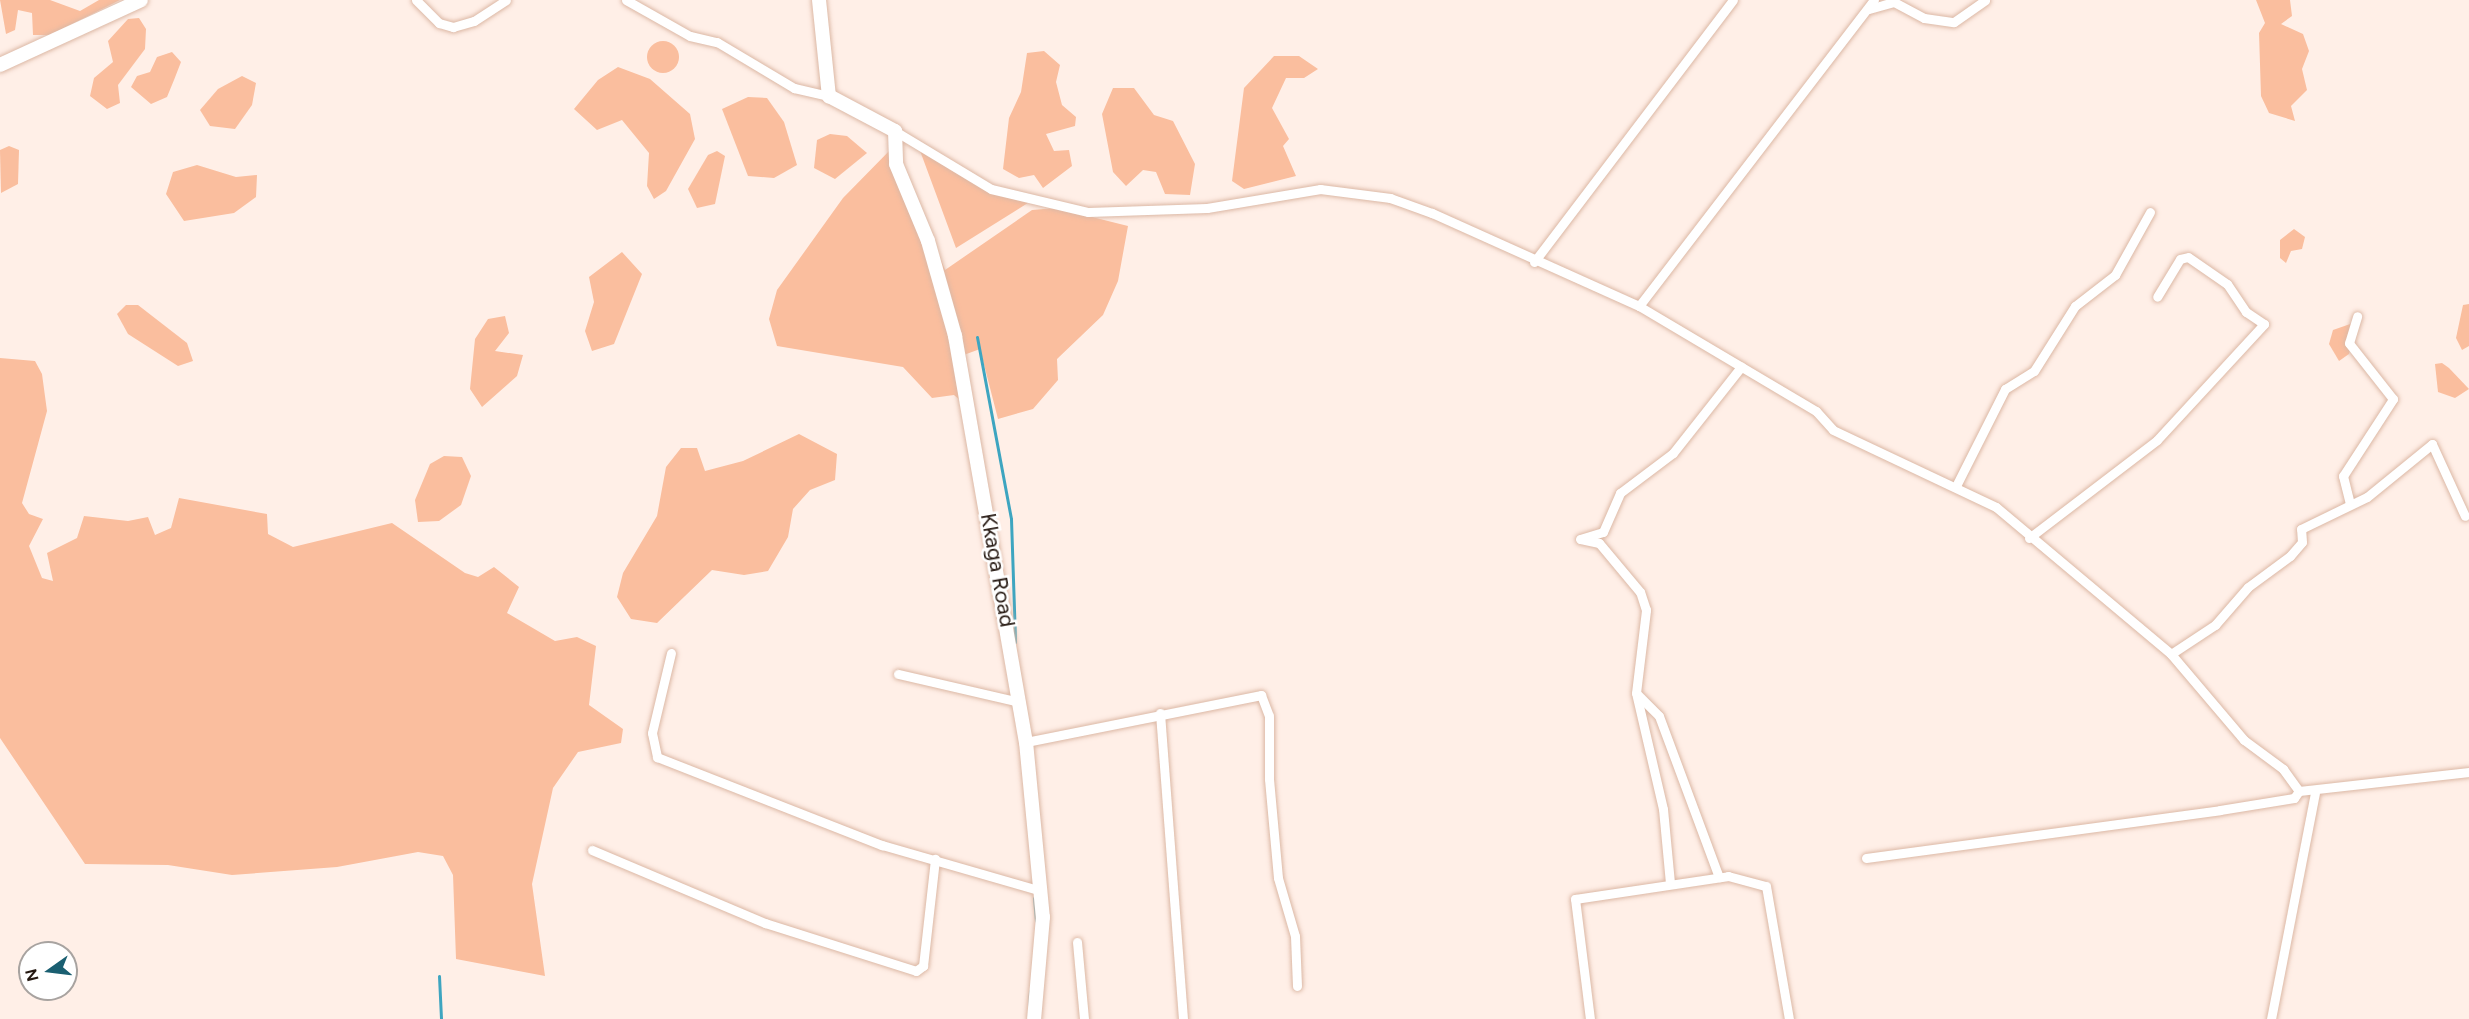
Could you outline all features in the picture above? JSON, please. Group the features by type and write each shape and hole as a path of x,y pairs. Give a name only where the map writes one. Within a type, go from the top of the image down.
{"street":[{"path":"0,65 141,0"},
{"path":"416,0 439,23 453,27 474,21 506,0"},
{"path":"626,0 690,36 717,42 794,88 829,96 895,131 991,189 1088,212 1207,208 1311,190 1344,191 1390,198 1432,213 1534,262 1639,306 1816,411 1833,429 1996,507 2029,538 2171,654 2244,740 2283,770 2299,791 2315,793 2469,772"},
{"path":"819,0 829,96"},
{"path":"1534,262 1733,0"},
{"path":"1639,306 1874,0"},
{"path":"1867,10 1894,2 1924,18 1954,22 1985,0"},
{"name":"Kkaga Road","path":"895,131 896,164 928,241 955,336 1026,742 1041,891 1035,1019"},
{"path":"1956,486 2004,389 2034,371 2075,306 2115,276 2150,212"},
{"path":"2029,538 2157,440 2264,324 2246,312 2227,284 2188,257 2181,259 2157,297"},
{"path":"2350,504 2343,476 2393,399 2349,344 2357,316"},
{"path":"1670,883 1663,809 1636,693 1646,610 1640,592 1599,543 1580,539 1603,532 1620,493 1673,453 1741,367"},
{"path":"2171,654 2215,625 2248,587 2290,556 2302,542 2301,529 2367,497 2432,444 2465,516"},
{"path":"670,653 652,733 657,757 807,818 1041,891"},
{"path":"898,674 1019,702"},
{"path":"1026,742 1255,693 1266,702 1278,878 1295,936 1298,986"},
{"path":"1636,693 1659,716 1719,877"},
{"path":"1160,713 1183,1019"},
{"path":"1866,858 2220,810 2294,798 2299,791"},
{"path":"2271,1019 2315,793"},
{"path":"592,850 765,923 916,971 923,966 935,859"},
{"path":"1590,1019 1575,899 1624,896 1670,883 1719,877 1766,886 1789,1019"},
{"path":"1077,942 1084,1019"}],"shaded area":[{"path":"0,0 50,0 80,11 99,0 120,0 50,35 33,35 32,13 18,10 15,30 6,34"},
{"path":"2256,0 2290,0 2292,16 2281,24 2303,34 2309,51 2302,69 2307,90 2291,106 2295,121 2269,113 2261,96 2259,33 2265,23"},
{"path":"139,18 146,29 145,49 118,85 120,103 107,109 90,96 94,78 113,62 108,41 128,19"},
{"path":"663,41 674,46 679,57 674,68 663,73 652,68 647,57 652,46"},
{"path":"1044,51 1060,65 1056,82 1062,105 1076,117 1075,126 1046,134 1054,151 1069,150 1072,166 1043,188 1034,175 1019,178 1003,169 1009,118 1021,92 1027,53"},
{"path":"172,52 181,62 174,80 167,97 151,104 131,87 137,76 150,72 157,57"},
{"path":"1274,56 1299,56 1318,69 1304,78 1286,78 1272,108 1289,139 1283,146 1296,176 1244,189 1232,181 1244,88"},
{"path":"618,67 650,79 690,114 695,139 666,191 654,199 647,186 649,153 622,120 597,130 574,109 598,80"},
{"path":"242,76 256,83 252,105 235,129 210,126 200,110 218,89"},
{"path":"1113,88 1134,88 1154,115 1173,121 1195,164 1190,195 1165,194 1156,172 1143,170 1126,186 1113,172 1102,114"},
{"path":"748,97 767,98 784,122 797,165 774,178 748,176 722,109"},
{"path":"830,134 847,136 867,153 835,179 814,168 817,140"},
{"path":"895,145 945,270 1032,210 1056,208 1128,226 1118,281 1103,315 1057,359 1058,380 1033,409 998,419 980,349 961,356 970,409 954,395 932,398 903,367 777,346 769,319 777,290 843,198"},
{"path":"9,146 19,150 18,184 1,193 0,150"},
{"path":"919,148 964,176 1031,201 956,248"},
{"path":"717,151 725,156 715,204 697,208 688,189 708,155"},
{"path":"197,165 236,177 257,175 256,197 234,213 184,221 166,194 173,172"},
{"path":"2294,229 2305,237 2302,249 2291,251 2286,263 2280,258 2280,240"},
{"path":"622,252 642,274 614,344 592,351 585,331 594,302 589,277"},
{"path":"2469,304 2469,346 2462,350 2456,338 2463,305"},
{"path":"126,305 138,305 187,343 193,361 178,366 128,334 117,314"},
{"path":"505,316 509,333 495,351 523,355 517,376 482,407 470,389 475,339 488,319"},
{"path":"2356,322 2349,354 2339,361 2329,344 2333,330"},
{"path":"0,358 35,361 42,374 47,411 22,503 29,514 43,519 29,546 42,578 53,581 47,553 77,538 84,516 128,521 148,517 155,535 171,528 179,498 267,514 268,534 293,547 392,523 465,573 478,577 494,567 519,587 507,613 555,641 577,637 596,646 589,705 623,729 621,743 578,752 553,788 532,884 545,976 456,959 453,875 443,856 418,852 337,867 232,875 168,865 85,864 0,738"},
{"path":"2442,363 2469,389 2455,398 2438,392 2435,364"},
{"path":"799,434 837,454 835,480 810,490 793,509 788,537 768,571 744,575 712,570 657,623 631,619 617,597 623,573 657,516 666,467 681,448 697,448 705,471 743,461"},
{"path":"444,456 462,457 471,476 461,505 439,521 418,522 415,500 430,464"}],"waterway":[{"path":"977,337 1011,519 1015,642"},
{"path":"1034,898 1036,921"},
{"path":"439,976 441,1019"},
{"path":"1029,1005 1030,991"}]}
